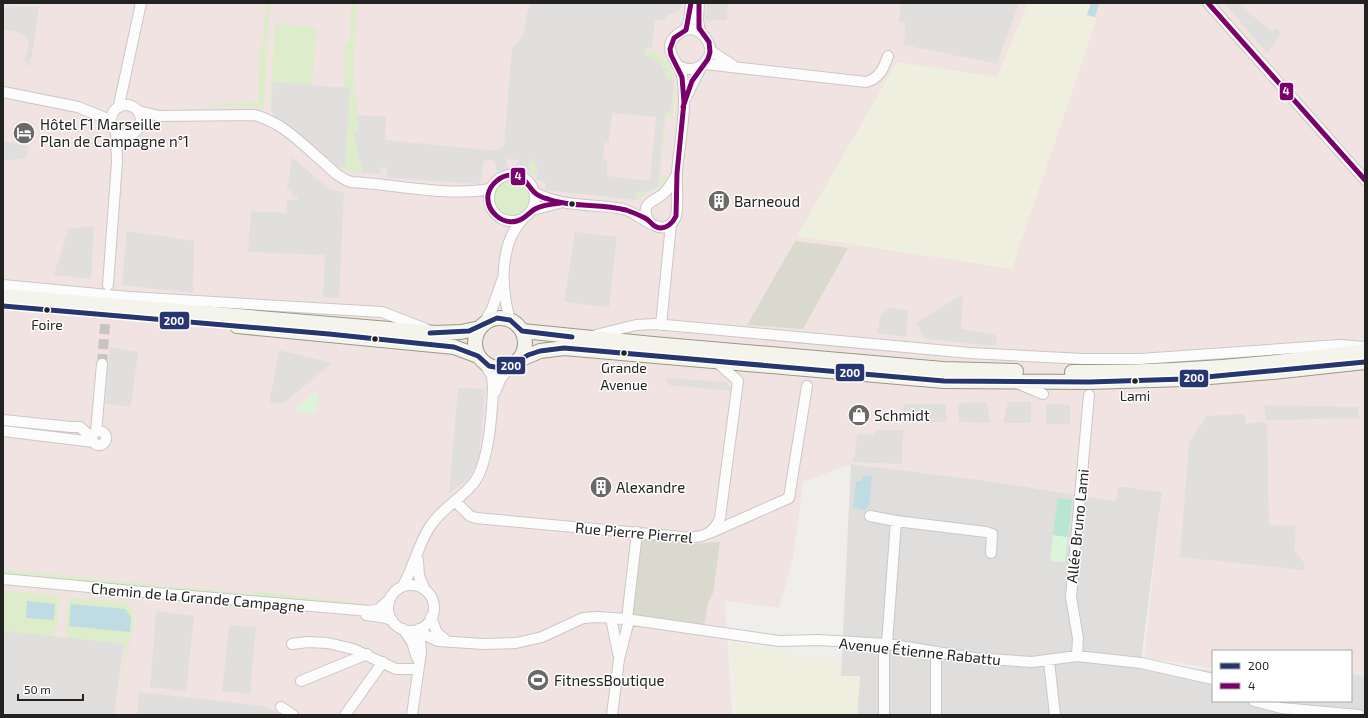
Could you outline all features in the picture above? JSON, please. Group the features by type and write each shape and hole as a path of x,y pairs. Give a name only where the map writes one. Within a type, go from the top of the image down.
{"main road":[{"path":"3,296 436,333 461,332 497,318 510,320 522,331 525,343 522,355 515,363"},
{"path":"3,306 454,347 500,368 515,363 540,351 564,348 936,380 1185,380 1365,362"},
{"path":"481,359 475,344 482,325"},
{"path":"522,331 584,338 943,369 997,371 1083,372 1180,369 1330,356 1365,351"}],"street":[{"path":"108,285 117,162 116,132 113,128 114,112 129,63 141,3"},
{"path":"686,30 691,3"},
{"path":"699,3 698,20 700,32 708,41 711,51 736,67"},
{"path":"1208,3 1365,180"},
{"path":"661,325 671,224 674,221 676,211 677,173 684,102 682,77 677,65 670,55 671,43 678,34 686,30 700,32"},
{"path":"684,102 711,51"},
{"path":"677,65 689,70 703,65 736,67 866,82 873,80 879,75 888,56"},
{"path":"129,63 128,93 140,124"},
{"path":"3,92 78,107 114,112 135,109 159,116"},
{"path":"117,162 122,144 140,124 146,120 159,116 255,115 275,122 344,179 351,182 460,191 490,189"},
{"path":"116,132 123,135 131,134"},
{"path":"534,192 561,203 624,209 648,204 659,197 672,184 677,173"},
{"path":"522,219 508,222 494,215 488,201 490,189 498,179 511,175 526,180 534,192 534,204 532,210"},
{"path":"460,191 488,201"},
{"path":"659,197 668,199 672,202 676,211"},
{"path":"507,245 515,227 532,210 561,203"},
{"path":"648,204 646,212 648,220"},
{"path":"624,209 648,220 656,227 661,228 671,224"},
{"path":"500,219 507,245 505,273 506,305 510,320"},
{"path":"482,325 492,309 505,273"},
{"path":"3,285 129,297 382,312 436,333"},
{"path":"584,338 636,325 661,325 970,353 1084,359 1140,359 1339,345 1365,347"},
{"path":"970,353 997,371"},
{"path":"481,359 492,376 492,404"},
{"name":"Rue Pierre Pierrel","path":"455,501 468,514 476,518 698,538 710,533 720,518 738,381 716,362"},
{"path":"403,586 428,529 435,519 476,481 483,467 492,404 498,382 515,363"},
{"path":"96,433 102,364"},
{"path":"1013,381 1042,394"},
{"path":"710,533 789,498 807,386"},
{"name":"Allée Bruno Lami","path":"1077,656 1078,638 1071,597 1089,395"},
{"path":"3,420 80,427 96,433"},
{"path":"80,427 96,433"},
{"path":"3,431 96,433"},
{"path":"870,516 896,521 986,532 992,534 993,539 991,553"},
{"path":"884,715 885,644 896,521"},
{"path":"612,715 619,659 627,619 637,532"},
{"path":"404,629 419,629 425,625 433,612 432,600 425,590 419,576 419,552"},
{"name":"Chemin de la Grande Campagne","path":"3,579 370,611 379,609 390,599"},
{"name":"Chemin de la Grande Campagne","path":"3,583 298,611 378,616 392,620"},
{"path":"418,668 416,650 404,629 392,620 388,606 390,599 397,589 403,586 414,586 425,590"},
{"path":"431,617 437,633 442,641"},
{"name":"Avenue Étienne Rabattu","path":"442,641 489,644 522,642 542,637 583,618 592,617 627,619 779,642 818,640 885,644 981,659 1032,662 1049,661 1077,656 1150,664 1212,679"},
{"path":"611,618 619,659"},
{"path":"419,629 427,636 442,641"},
{"path":"412,715 420,652 419,629"},
{"path":"418,668 425,651 442,641"},
{"path":"292,644 308,642 328,643 368,654 396,669 418,668"},
{"path":"936,652 936,715"},
{"path":"301,681 368,654"},
{"path":"1049,661 1055,715"},
{"path":"348,714 383,662"},
{"path":"1257,702 1294,712 1359,715"},
{"path":"281,707 293,715"}],"shaded area":[{"path":"6,3 1365,3 1365,677 1352,673 1352,650 1212,650 1212,668 1144,658 1162,492 1119,486 1116,501 996,482 851,464 803,482 793,559 779,608 725,601 732,715 3,715 3,5"},
{"path":"532,3 681,3 681,8 676,13 668,15 662,21 655,20 652,48 645,48 644,55 655,60 662,66 667,79 674,80 671,112 665,112 658,186 646,192 636,192 635,200 545,190 545,182 536,180 537,164 534,164 534,157 529,163 529,172 513,168 519,160 507,159 507,166 510,169 497,172 495,162 491,160 484,161 480,184 387,178 386,167 381,167 380,174 363,173 353,132 359,130 357,115 386,117 385,140 497,151 504,146 512,48 524,35 527,11","holes":["612,113 656,117 650,181 607,176 607,161 603,160 604,143 609,143"]},
{"path":"707,3 728,3 727,20 705,21"},
{"path":"901,3 1019,3 997,64 904,45 905,23 899,22"},
{"path":"1224,3 1237,3 1272,31 1277,29 1281,35 1267,53"},
{"path":"9,6 39,7 30,67 24,60 29,45 27,37 15,31 3,30 3,10"},
{"path":"273,82 350,88 345,168 338,167 329,158 323,157 304,142 295,129 275,116 271,111"},
{"path":"3,141 28,146 26,158 3,161"},
{"path":"292,157 329,189 344,193 339,298 323,298 325,255 248,252 251,211 286,213 287,200 297,200 297,196 293,196 291,191 287,190"},
{"path":"94,226 91,279 54,275 68,229"},
{"path":"127,231 194,241 193,293 122,285"},
{"path":"575,232 617,237 609,307 564,302"},
{"path":"795,241 848,248 803,329 747,325"},
{"path":"963,294 961,329 996,335 997,346 925,339 916,323"},
{"path":"888,308 908,310 906,337 877,333 881,314"},
{"path":"110,347 138,352 131,407 105,404"},
{"path":"279,350 332,363 285,402 269,404"},
{"path":"665,378 727,382 732,391 669,385"},
{"path":"458,388 485,389 479,460 469,478 449,494"},
{"path":"987,402 990,423 959,422 958,403"},
{"path":"1008,402 1031,402 1031,423 1003,423"},
{"path":"904,404 946,404 946,422 903,423"},
{"path":"1046,404 1070,405 1070,424 1046,424"},
{"path":"1264,405 1358,407 1359,418 1266,420"},
{"path":"1245,414 1246,424 1258,422 1267,424 1269,525 1296,526 1294,549 1304,563 1304,570 1180,557 1189,443 1206,416"},
{"path":"876,430 903,430 902,464 853,462 858,434 874,435"},
{"path":"851,464 996,482 1115,501 1119,486 1162,492 1141,662 1212,671 1212,702 1352,702 1352,673 1365,677 1365,715 857,715 860,676 841,676"},
{"path":"637,538 692,544 720,542 713,593 708,603 704,626 636,618 632,608"},
{"path":"156,611 194,616 186,691 150,687"},
{"path":"229,625 256,627 250,694 222,691"},
{"path":"3,631 124,644 114,715 3,715"},
{"path":"139,692 264,706 282,715 137,715"}],"green space":[{"path":"266,3 270,3 264,106 262,109 211,106 211,103 244,104 244,101 258,102 260,44 263,44"},
{"path":"351,3 357,3 353,85 355,85 359,130 353,132 363,173 346,171 345,168 350,88 344,87 345,42 350,42"},
{"path":"1028,3 1091,3 1087,15 1097,18 1012,269 797,236 897,62 997,77"},
{"path":"275,24 317,27 312,85 273,82 272,106 270,103"},
{"path":"645,50 655,53 663,58 669,66 673,80 667,79 664,72 658,65 644,55"},
{"path":"674,82 675,93 673,113 666,118 660,177 666,175 665,179 663,185 635,200 636,192 658,186 665,112 671,112"},
{"path":"533,157 537,164 536,180 528,169 528,165"},
{"path":"512,181 522,184 527,189 530,199 527,209 522,214 512,217 502,214 497,209 494,199 497,189 502,184"},
{"path":"318,390 316,413 293,411"},
{"path":"1058,498 1072,500 1068,537 1053,535"},
{"path":"1053,535 1068,537 1065,562 1050,561"},
{"path":"3,569 183,588 189,584 188,587 251,595 251,591 368,604 365,607 3,574"},
{"path":"3,590 56,596 60,599 56,631 51,637 3,631"},
{"path":"70,598 126,602 132,608 134,625 125,660 119,715 125,645 70,639 65,628"},
{"path":"732,642 770,650 788,651 789,657 841,660 841,676 860,676 857,715 736,715"}],"water":[{"path":"1091,3 1099,3 1095,17 1087,15"},
{"path":"872,476 869,506 864,510 853,507 856,481 861,481 862,477"},
{"path":"27,601 55,604 54,620 26,618"},
{"path":"71,604 125,609 131,617 130,632 69,626"}],"waterway":[{"path":"1083,512 1086,493 1084,492"}],"tunnel":[{"path":"102,364 107,299"}],"transit line":[{"name":"4","path":"561,203 538,208 522,219 511,222 496,216 488,201 488,195 491,187 500,178 508,175 516,175 525,181 537,195 557,202 626,210 645,218 658,228 668,226 675,218 677,173 684,102 682,77 671,55 670,49 674,38 686,30 691,3"},
{"name":"4","path":"683,107 692,81 708,59 710,52 709,42 699,28 699,3"},
{"name":"4","path":"1208,3 1365,180"},
{"name":"200","path":"3,306 329,334 454,347 478,356 489,366 500,368 511,366 528,355 540,351 564,348 944,381 1089,382 1185,379 1365,362"},
{"name":"200","path":"430,333 469,331 497,318 510,320 522,331 572,337"}],"place":[{"name":"Hôtel F1 Marseille Plan de Campagne n°1","path":"24,133"},
{"name":"Barneoud","path":"719,201"},
{"name":"Foire","path":"47,310"},
{"name":"Grande Avenue","path":"624,353"},
{"name":"Lami","path":"1135,381"},
{"name":"Schmidt","path":"859,415"},
{"name":"Alexandre","path":"601,487"},
{"name":"FitnessBoutique","path":"538,680"}]}
